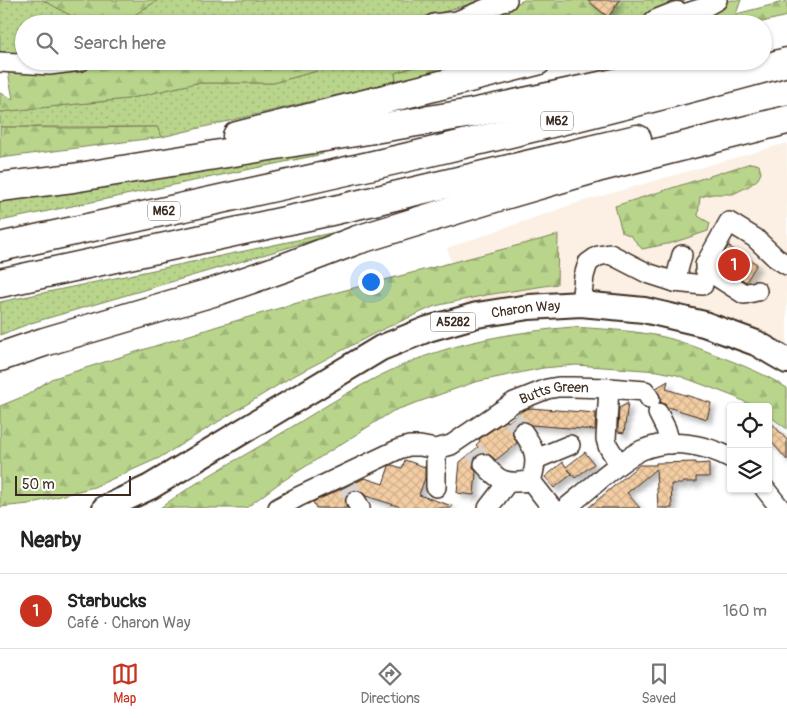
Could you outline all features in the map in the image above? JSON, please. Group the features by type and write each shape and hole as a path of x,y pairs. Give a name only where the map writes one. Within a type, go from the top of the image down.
{"highway":[{"path":"772,50 787,47"},
{"name":"M62","path":"772,66 787,62"},
{"path":"74,178 500,70"},
{"path":"0,187 74,178 472,114 677,70"},
{"name":"M62","path":"0,247 320,177 681,92 759,70"},
{"path":"0,283 331,211 703,124 787,101"},
{"path":"0,357 44,342 220,290 357,240 501,196 597,168 787,120"}],"main road":[{"name":"Charon Way","path":"105,508 150,488 381,348 428,329 477,315 529,307 581,304 644,310 704,324 756,343 787,361"},
{"name":"Charon Way","path":"128,508 150,488"}],"street":[{"path":"472,15 508,0"},
{"path":"676,13 703,8 716,0"},
{"path":"0,62 15,63"},
{"path":"757,290 744,294 705,269 705,265 729,222 755,238 776,258 787,265"},
{"path":"581,304 584,276 588,263 598,256 610,254 647,273 675,282 702,285"},
{"path":"675,282 682,255"},
{"name":"Butts Green","path":"278,508 352,493 404,447 420,446 436,449 452,445 474,451 513,421 514,402 558,387 645,391 666,428 670,444"},
{"name":"Butts Green","path":"609,388 606,439 619,464"},
{"path":"513,421 531,445 536,459 530,481"},
{"path":"566,508 619,464 653,446 670,444 698,445 727,456"},
{"path":"536,459 570,445"},
{"path":"436,449 436,487"},
{"path":"474,451 500,480 508,482 530,481"},
{"path":"530,481 552,508"},
{"path":"488,508 508,482"},
{"path":"767,493 780,508"}],"shaded area":[{"path":"787,143 787,353 696,317 467,310 447,248 577,203"}],"green space":[{"path":"0,0 43,0 70,15 15,15 15,54 0,53"},
{"path":"43,0 158,0 134,15 70,15"},
{"path":"158,0 482,0 433,15 134,15"},
{"path":"524,0 589,0 606,15 511,15 508,8"},
{"path":"620,0 685,0 676,9 660,15 609,15"},
{"path":"731,0 741,0 736,14 787,1 787,16 772,20 772,15 696,15 715,4"},
{"path":"508,8 558,15 486,15"},
{"path":"29,70 318,70 273,83 196,83 127,99 0,112 0,93 13,99 8,72"},
{"path":"404,70 395,73 396,81 162,137 157,127 0,127 0,112 127,99 196,83 273,83 317,71"},
{"path":"404,70 442,70 396,81 395,73"},
{"path":"0,127 157,127 162,137 0,158"},
{"path":"321,145 323,154 0,221 0,194"},
{"path":"751,163 759,165 761,173 758,179 749,186 733,194 713,194 700,197 698,216 710,223 708,231 672,243 642,249 631,236 622,232 615,206"},
{"path":"355,228 31,323 0,335 0,302"},
{"path":"558,235 557,284 486,295 435,306 379,331 288,379 159,458 94,487 29,504 0,507 0,406 27,395 51,379 218,326 311,299"},
{"path":"573,327 634,332 667,338 706,351 758,372 787,388 787,429 772,418 772,403 747,403 677,375 658,371 576,365 543,368 475,382 393,411 278,484 246,508 160,508 173,498 332,402 394,369 437,352 482,340 527,332"}],"building":[{"path":"587,0 620,0 609,15 606,15"},
{"path":"728,246 757,264 746,282 718,264"},
{"path":"668,381 666,389 711,403 707,419 668,407 660,402 661,398 656,388"},
{"path":"628,403 624,433 618,432 619,408"},
{"path":"530,408 596,413 595,430 531,425 523,421 509,423 513,427 512,433 517,443 496,460 483,453 479,448 478,455 473,461 473,467 476,472 474,495 457,493 460,462 478,447 476,445 480,441 479,439 507,420 508,422 522,411"},
{"path":"772,423 787,440 787,460 772,443"},
{"path":"585,452 594,464 575,478 572,474 554,488 545,477 563,462 566,467"},
{"path":"405,460 425,467 425,478 419,495 452,506 451,508 404,508 366,496 357,490 345,490 347,494 345,500 347,508 316,508 313,502 365,478 383,484 389,466 402,468"},
{"path":"696,462 696,464 709,463 709,477 696,477 696,482 671,484 672,508 658,508 656,469 627,493 640,508 588,508 639,465"}],"tunnel":[{"path":"512,419 523,432"},
{"path":"474,451 484,464"},
{"path":"348,486 356,501"}],"place":[{"name":"Starbucks","path":"734,265"}]}
